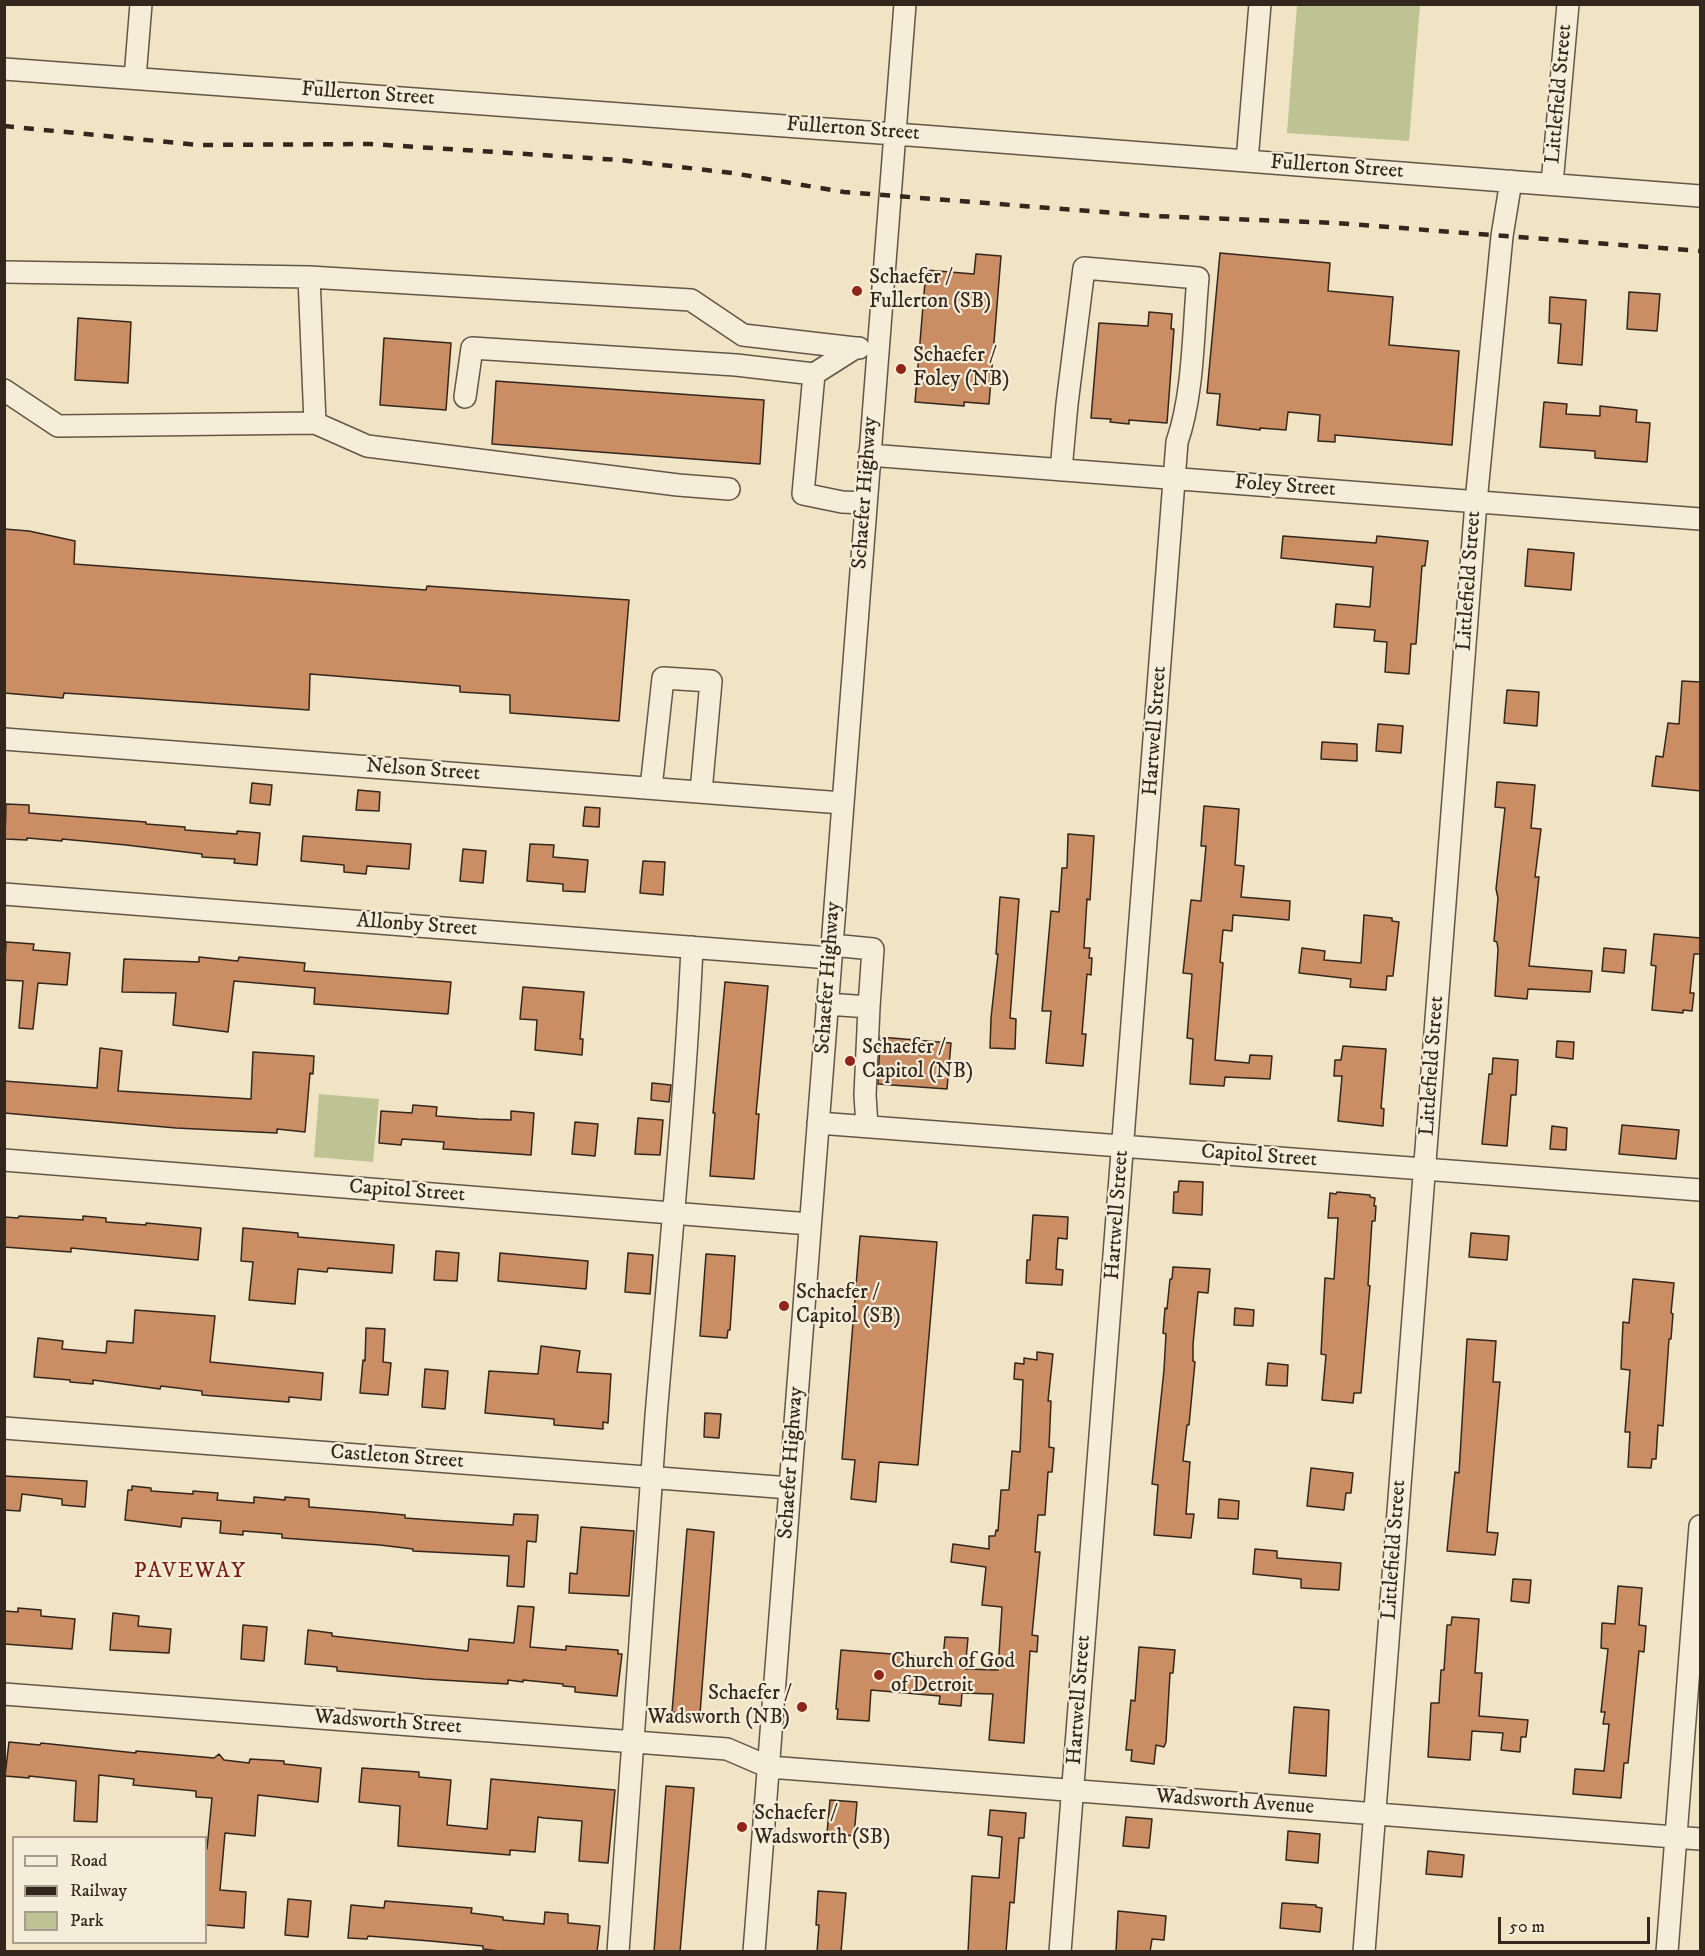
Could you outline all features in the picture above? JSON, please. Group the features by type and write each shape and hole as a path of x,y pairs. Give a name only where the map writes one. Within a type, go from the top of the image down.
{"street":[{"path":"135,78 141,4"},
{"name":"Schaefer Highway","path":"754,1952 905,4"},
{"path":"1247,161 1260,4"},
{"name":"Littlefield Street","path":"1552,184 1568,4"},
{"name":"Fullerton Street","path":"4,69 1701,196"},
{"name":"Littlefield Street","path":"1364,1952 1476,502 1502,236 1511,181"},
{"name":"Hartwell Street","path":"1060,1952 1177,442 1188,400 1198,278 1084,268 1066,404 1061,470"},
{"path":"4,272 309,277 692,300 743,335 878,349"},
{"path":"309,277 315,423"},
{"path":"465,397 472,348 736,365 814,374 855,348"},
{"path":"814,374 803,494 842,502 866,503"},
{"path":"4,390 58,426 315,423 367,446 678,485 729,489"},
{"name":"Foley Street","path":"869,455 1701,519"},
{"path":"651,788 663,678 711,681 701,792"},
{"name":"Nelson Street","path":"4,739 842,803"},
{"name":"Allonby Street","path":"4,894 692,947 831,952 873,950 869,1007"},
{"path":"618,1952 632,1741 680,1157 692,947"},
{"path":"827,1005 869,1007 865,1095 867,1126"},
{"name":"Capitol Street","path":"818,1123 1701,1190"},
{"name":"Capitol Street","path":"4,1160 810,1224"},
{"name":"Castleton Street","path":"4,1428 790,1488"},
{"path":"1667,1952 1701,1526"},
{"name":"Wadsworth Street","path":"4,1694 727,1749 769,1767"},
{"name":"Wadsworth Avenue","path":"769,1767 1701,1839"}],"green space":[{"path":"1297,5 1420,5 1409,141 1287,133"},
{"path":"319,1094 379,1099 373,1162 314,1157"}],"building":[{"path":"1220,253 1330,263 1328,291 1393,297 1389,345 1459,351 1452,445 1335,435 1335,442 1318,441 1320,415 1288,412 1286,430 1260,428 1260,430 1217,425 1220,394 1207,393"},
{"path":"976,254 1001,256 989,404 964,402 964,406 915,402 926,270 974,274"},
{"path":"1629,292 1660,294 1657,331 1627,329"},
{"path":"1550,297 1586,300 1582,365 1558,363 1561,324 1549,323"},
{"path":"1149,312 1172,314 1171,329 1174,329 1167,423 1129,420 1129,424 1110,422 1111,419 1091,418 1099,323 1148,326"},
{"path":"78,318 131,322 128,383 75,380"},
{"path":"384,338 451,343 446,410 380,405"},
{"path":"496,381 764,400 760,464 492,444"},
{"path":"1544,402 1567,404 1566,414 1600,416 1600,406 1637,410 1636,422 1650,423 1647,462 1595,458 1595,451 1540,447"},
{"path":"4,529 29,531 75,541 74,564 426,590 427,586 629,600 619,721 510,713 510,695 460,692 460,686 310,674 309,710 64,693 63,698 4,693"},
{"path":"1283,536 1376,543 1377,536 1428,541 1425,566 1422,566 1416,644 1411,644 1409,674 1385,672 1387,642 1374,641 1375,630 1334,627 1336,604 1370,607 1373,567 1281,558"},
{"path":"1528,549 1574,553 1571,590 1525,586"},
{"path":"1682,681 1701,682 1701,791 1652,786 1656,756 1663,757 1668,723 1679,724"},
{"path":"1507,690 1539,692 1537,726 1504,723"},
{"path":"1378,724 1403,726 1401,753 1376,751"},
{"path":"1322,742 1357,744 1357,761 1321,759"},
{"path":"1497,782 1535,785 1531,828 1541,829 1535,877 1539,877 1529,966 1592,971 1590,992 1528,989 1527,999 1495,996 1498,950 1497,942 1494,941 1498,898 1496,889 1505,808 1495,807"},
{"path":"252,783 272,785 270,805 250,803"},
{"path":"358,790 380,792 379,811 356,810"},
{"path":"6,804 29,805 29,813 146,822 146,824 185,827 185,830 237,834 237,831 260,833 257,865 234,863 235,859 202,857 202,854 126,845 62,839 62,841 5,839"},
{"path":"1204,806 1239,809 1235,865 1244,866 1241,897 1290,901 1289,920 1233,915 1232,931 1223,930 1220,962 1223,963 1215,1060 1249,1063 1250,1055 1272,1056 1270,1079 1225,1077 1224,1086 1190,1084 1193,1039 1187,1038 1192,974 1183,973 1191,900 1201,901 1206,846 1201,846"},
{"path":"585,807 600,808 599,827 583,826"},
{"path":"1068,834 1094,836 1084,948 1090,948 1089,958 1092,958 1091,975 1087,974 1082,1034 1086,1034 1083,1066 1046,1063 1051,1011 1042,1011 1051,911 1059,912 1062,868 1067,868"},
{"path":"303,836 411,844 409,869 367,866 366,874 344,872 344,865 301,861"},
{"path":"530,844 554,845 553,857 588,860 585,892 563,891 563,884 527,881"},
{"path":"463,849 486,851 483,883 460,881"},
{"path":"643,861 665,862 663,895 640,893"},
{"path":"1000,897 1019,899 1010,1018 1016,1019 1015,1049 990,1048"},
{"path":"1364,915 1392,918 1392,921 1399,922 1393,976 1387,976 1386,990 1350,987 1351,979 1299,973 1302,948 1325,951 1324,960 1361,963"},
{"path":"1654,934 1701,938 1701,954 1694,954 1690,993 1694,993 1692,1011 1683,1010 1683,1013 1652,1010 1656,966 1651,965"},
{"path":"6,942 34,944 33,950 70,953 67,985 38,983 33,1029 19,1028 23,981 4,980"},
{"path":"1604,948 1626,950 1624,973 1602,971"},
{"path":"199,957 238,961 239,957 305,963 304,971 451,982 448,1014 314,1004 315,988 234,981 228,1032 173,1025 176,993 122,992 124,959 199,962"},
{"path":"725,982 768,986 756,1114 759,1114 754,1179 710,1176 715,1113 713,1113"},
{"path":"523,987 584,992 580,1039 583,1039 582,1055 535,1050 537,1020 520,1019"},
{"path":"880,1037 951,1043 947,1089 878,1084"},
{"path":"1557,1041 1574,1042 1573,1059 1556,1057"},
{"path":"1343,1046 1386,1049 1381,1108 1384,1109 1383,1126 1338,1121 1342,1076 1334,1076 1335,1060 1341,1060"},
{"path":"100,1048 122,1051 118,1091 251,1099 253,1052 314,1056 313,1074 310,1073 305,1132 277,1129 277,1133 176,1128 4,1113 4,1081 97,1088"},
{"path":"1493,1058 1518,1060 1516,1095 1511,1095 1507,1146 1482,1144 1489,1074 1492,1074"},
{"path":"652,1083 671,1085 669,1102 651,1100"},
{"path":"413,1105 437,1107 436,1116 478,1119 511,1120 511,1111 534,1113 531,1155 443,1149 444,1142 402,1139 401,1145 379,1143 381,1111 412,1113"},
{"path":"638,1118 663,1120 660,1155 635,1154"},
{"path":"575,1122 598,1124 595,1156 572,1154"},
{"path":"1622,1125 1679,1130 1676,1159 1619,1154"},
{"path":"1552,1126 1567,1128 1566,1150 1550,1149"},
{"path":"1179,1181 1203,1182 1202,1215 1173,1213 1174,1192 1178,1192"},
{"path":"1337,1192 1370,1195 1375,1198 1374,1206 1376,1206 1375,1221 1372,1221 1368,1285 1370,1286 1361,1393 1354,1393 1353,1403 1322,1400 1326,1355 1321,1354 1325,1278 1334,1279 1338,1218 1328,1218 1330,1193 1336,1194"},
{"path":"1033,1215 1068,1217 1067,1239 1058,1238 1056,1269 1063,1270 1062,1285 1026,1283"},
{"path":"19,1216 83,1220 83,1216 106,1218 106,1222 201,1228 198,1260 71,1248 71,1252 4,1247 4,1217 18,1218"},
{"path":"243,1228 298,1233 298,1237 394,1245 392,1273 328,1268 327,1272 298,1269 295,1304 249,1300 253,1262 241,1261"},
{"path":"1471,1233 1509,1236 1507,1260 1469,1257"},
{"path":"860,1236 937,1242 918,1465 879,1462 876,1502 851,1499 855,1460 842,1459"},
{"path":"436,1251 459,1253 457,1281 434,1280"},
{"path":"500,1253 588,1261 586,1289 498,1281"},
{"path":"628,1253 653,1255 650,1294 625,1292"},
{"path":"706,1254 735,1256 730,1330 728,1330 727,1338 700,1336"},
{"path":"1173,1267 1210,1269 1208,1293 1198,1292 1193,1344 1193,1361 1195,1362 1183,1461 1190,1462 1186,1514 1194,1514 1191,1538 1154,1535 1158,1485 1152,1484 1164,1370 1165,1308 1167,1309"},
{"path":"1633,1279 1674,1283 1663,1426 1658,1425 1656,1459 1652,1459 1651,1468 1628,1467 1630,1432 1625,1432 1630,1370 1621,1369 1623,1322 1629,1323"},
{"path":"1235,1308 1254,1310 1253,1326 1234,1325"},
{"path":"135,1310 215,1316 210,1362 323,1373 321,1400 289,1397 289,1402 202,1395 202,1391 161,1386 160,1389 93,1380 93,1384 34,1377 38,1338 63,1341 62,1349 106,1353 107,1341 133,1343"},
{"path":"366,1328 385,1329 383,1362 391,1363 388,1395 360,1393 363,1360 365,1361"},
{"path":"1467,1339 1496,1341 1493,1382 1500,1382 1487,1532 1498,1533 1495,1555 1447,1551 1455,1472 1459,1473"},
{"path":"541,1346 580,1351 577,1372 611,1374 608,1423 603,1422 603,1429 554,1425 554,1419 485,1413 489,1371 538,1374"},
{"path":"1037,1352 1053,1354 1048,1401 1051,1401 1049,1447 1054,1448 1052,1472 1048,1472 1045,1515 1038,1515 1035,1552 1040,1552 1032,1635 1038,1636 1037,1652 1030,1651 1024,1743 989,1740 993,1694 962,1693 961,1706 939,1704 940,1696 871,1690 869,1721 837,1719 841,1650 943,1658 945,1637 968,1638 965,1669 998,1670 1002,1607 982,1605 986,1567 951,1562 953,1544 989,1549 989,1536 995,1536 996,1530 998,1531 1001,1490 1009,1490 1012,1451 1020,1452 1023,1380 1014,1379 1015,1363 1024,1364 1024,1358 1037,1360"},
{"path":"1268,1363 1288,1365 1287,1386 1266,1385"},
{"path":"425,1369 448,1371 445,1409 422,1407"},
{"path":"705,1413 721,1414 719,1438 704,1437"},
{"path":"1311,1468 1353,1473 1351,1493 1346,1493 1344,1510 1307,1506"},
{"path":"4,1476 87,1481 85,1507 62,1505 62,1499 22,1494 20,1511 4,1510"},
{"path":"132,1486 151,1488 151,1491 218,1493 217,1500 254,1503 254,1497 285,1500 285,1497 309,1499 309,1507 405,1515 405,1518 513,1525 514,1514 538,1515 536,1542 527,1541 524,1587 507,1586 509,1556 413,1551 413,1549 380,1545 282,1538 282,1534 243,1531 243,1535 220,1533 221,1521 182,1518 181,1527 125,1520 128,1490 132,1490"},
{"path":"1219,1499 1239,1501 1238,1519 1218,1518"},
{"path":"581,1527 634,1531 629,1596 569,1593 570,1573 577,1574"},
{"path":"687,1529 714,1532 700,1714 672,1712"},
{"path":"1255,1549 1277,1551 1277,1558 1341,1563 1339,1590 1301,1588 1301,1579 1253,1574"},
{"path":"1513,1579 1531,1580 1529,1603 1511,1601"},
{"path":"1618,1586 1642,1588 1639,1625 1646,1626 1644,1652 1639,1651 1628,1763 1624,1763 1621,1798 1573,1794 1575,1769 1604,1771 1609,1724 1603,1724 1605,1712 1601,1712 1608,1649 1601,1648 1602,1623 1615,1624"},
{"path":"518,1606 534,1607 530,1647 566,1650 566,1646 618,1650 618,1654 622,1654 617,1696 575,1692 575,1687 563,1686 563,1684 523,1680 523,1682 508,1680 508,1684 425,1679 337,1671 337,1667 305,1664 308,1630 332,1633 332,1636 468,1651 469,1639 514,1643"},
{"path":"18,1608 41,1610 41,1616 75,1619 72,1649 4,1644 4,1611 18,1612"},
{"path":"113,1613 139,1616 138,1626 171,1629 169,1653 110,1650"},
{"path":"1452,1617 1479,1619 1475,1673 1482,1673 1479,1716 1528,1720 1526,1737 1521,1737 1520,1752 1501,1750 1503,1733 1472,1731 1470,1760 1428,1757 1431,1703 1439,1703 1447,1625 1451,1625"},
{"path":"243,1625 267,1627 264,1661 241,1659"},
{"path":"1139,1647 1175,1650 1173,1673 1170,1673 1166,1742 1164,1747 1156,1745 1154,1764 1131,1761 1132,1750 1126,1750 1131,1700 1135,1701"},
{"path":"1294,1707 1329,1710 1326,1776 1289,1773"},
{"path":"9,1742 214,1758 219,1754 224,1760 249,1763 250,1759 284,1761 284,1764 321,1768 318,1802 258,1795 255,1836 225,1833 220,1890 246,1892 244,1928 207,1925 207,1849 212,1798 196,1797 196,1791 133,1785 134,1779 99,1775 97,1822 74,1821 76,1781 5,1776"},
{"path":"362,1768 419,1772 419,1777 451,1780 447,1825 487,1829 491,1779 615,1790 608,1863 579,1861 582,1821 538,1817 535,1852 510,1850 510,1855 398,1846 400,1806 359,1802"},
{"path":"666,1786 694,1788 680,1952 654,1952"},
{"path":"830,1800 857,1802 854,1836 827,1833"},
{"path":"990,1810 1026,1813 1024,1838 1019,1838 1014,1903 1010,1902 1006,1952 968,1952 972,1876 999,1878 1002,1837 988,1835"},
{"path":"1126,1817 1152,1819 1149,1848 1123,1846"},
{"path":"1288,1831 1320,1834 1318,1863 1286,1860"},
{"path":"1428,1851 1464,1855 1462,1877 1426,1874"},
{"path":"818,1891 846,1893 841,1952 817,1952"},
{"path":"288,1899 311,1901 308,1937 285,1935"},
{"path":"385,1901 472,1908 471,1913 503,1917 503,1920 544,1924 545,1912 568,1914 568,1923 600,1926 597,1952 508,1952 483,1949 483,1946 430,1941 368,1936 367,1939 348,1938 351,1905 384,1908"},
{"path":"1282,1903 1316,1905 1322,1908 1320,1932 1280,1928"},
{"path":"1118,1911 1166,1916 1164,1940 1152,1939 1150,1952 1116,1952"}],"railway":[{"path":"4,126 198,145 370,144 620,160 732,173 844,192 1153,216 1336,223 1700,251"}],"place":[{"name":"Schaefer / Fullerton (SB)","path":"857,291"},
{"name":"Schaefer / Foley (NB)","path":"901,369"},
{"name":"Schaefer / Capitol (NB)","path":"850,1061"},
{"name":"Schaefer / Capitol (SB)","path":"784,1306"},
{"name":"Church of God of Detroit","path":"879,1675"},
{"name":"Schaefer / Wadsworth (NB)","path":"802,1707"},
{"name":"Schaefer / Wadsworth (SB)","path":"742,1827"}],"district":[{"name":"PAVEWAY","path":"190,1572"}]}
